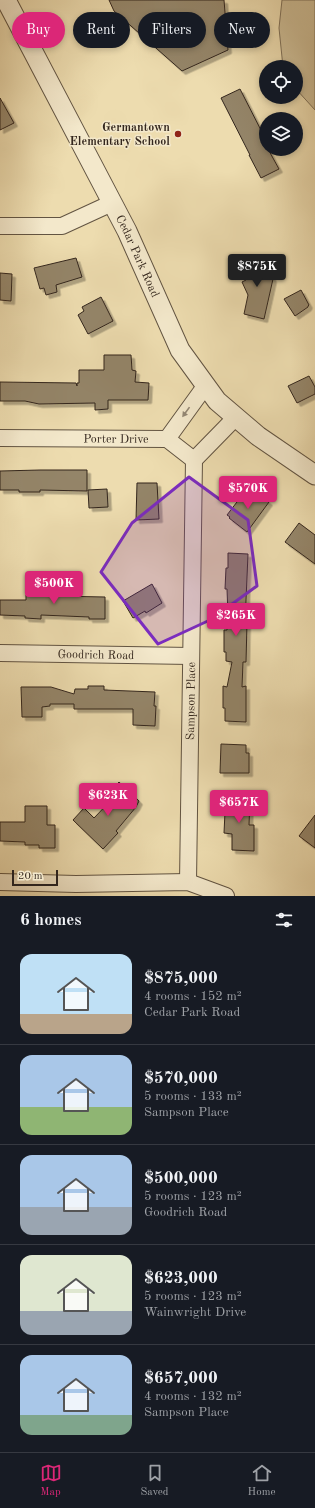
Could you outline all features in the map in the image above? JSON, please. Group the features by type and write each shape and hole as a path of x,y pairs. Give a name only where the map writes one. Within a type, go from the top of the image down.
{"street":[{"path":"0,3 6,0"},
{"name":"Cedar Park Road","path":"6,0 127,231 180,350 217,401 258,436 315,475"},
{"path":"0,226 62,226 112,204"},
{"path":"206,385 167,438 194,460 236,417"},
{"name":"Porter Drive","path":"0,438 167,438"},
{"name":"Sampson Place","path":"188,882 194,460"},
{"name":"Goodrich Road","path":"0,653 191,656"},
{"path":"0,882 76,884 188,882 226,896"}],"highlighted area":[{"path":"189,477 248,520 257,586 210,620 158,644 101,572 132,523"}],"shaded area":[{"path":"282,0 315,0 315,110 303,97 303,60 282,60 279,28"}],"building":[{"path":"109,0 224,0 225,12 214,12 214,48 228,48 228,50 182,71 156,48 206,48 206,12 138,12 138,32 130,25 130,12 114,11"},
{"path":"240,89 259,126 259,156 272,156 279,169 261,178 221,98"},
{"path":"0,98 14,123 0,130"},
{"path":"76,258 82,277 56,285 57,292 46,295 44,288 40,289 34,268"},
{"path":"253,260 256,265 264,261 273,279 264,319 244,314 248,295 242,282 246,280 239,267"},
{"path":"0,273 12,274 11,301 0,300"},
{"path":"301,290 309,305 295,316 284,299"},
{"path":"101,297 113,321 88,334 78,315 84,311 82,307"},
{"path":"104,355 131,355 132,370 136,371 135,382 149,383 148,400 108,400 108,409 95,410 95,403 39,404 25,401 0,401 0,382 76,383 77,386 77,383 79,383 79,370 104,370"},
{"path":"309,376 315,387 315,394 297,403 288,386"},
{"path":"87,470 87,491 40,490 40,492 19,492 19,490 0,490 0,471"},
{"path":"137,483 157,483 159,519 136,520"},
{"path":"107,489 108,507 89,508 88,490"},
{"path":"251,489 269,502 247,532 227,515 240,498 243,500"},
{"path":"299,523 315,535 315,564 285,542"},
{"path":"228,553 248,554 245,623 247,623 246,662 243,662 242,687 246,686 246,722 225,721 225,708 223,708 223,686 227,687 232,662 226,661 226,652 224,652 224,630 227,630 228,616 227,589 225,589 226,568 228,568"},
{"path":"152,584 162,603 146,613 145,611 133,618 123,601"},
{"path":"30,586 56,587 55,596 105,597 105,619 41,615 41,619 25,618 25,616 0,615 0,600 26,600 26,595 30,596"},
{"path":"88,686 104,686 104,690 155,692 155,726 133,725 133,709 74,709 74,704 50,704 50,706 42,707 42,717 22,717 21,687 51,687 74,694 75,689 88,689"},
{"path":"221,744 246,745 246,753 249,753 249,773 220,773"},
{"path":"119,782 139,801 136,807 116,831 118,833 103,849 73,820 84,808 94,818 115,796 110,791"},
{"path":"223,798 250,799 249,825 254,825 254,851 232,850 232,834 224,833 225,812 223,811"},
{"path":"25,806 47,806 47,825 55,825 55,848 39,848 39,845 25,845 25,842 0,841 0,822 25,822"},
{"path":"315,815 315,848 299,836"}],"place":[{"name":"Germantown Elementary School","path":"178,134"}]}
